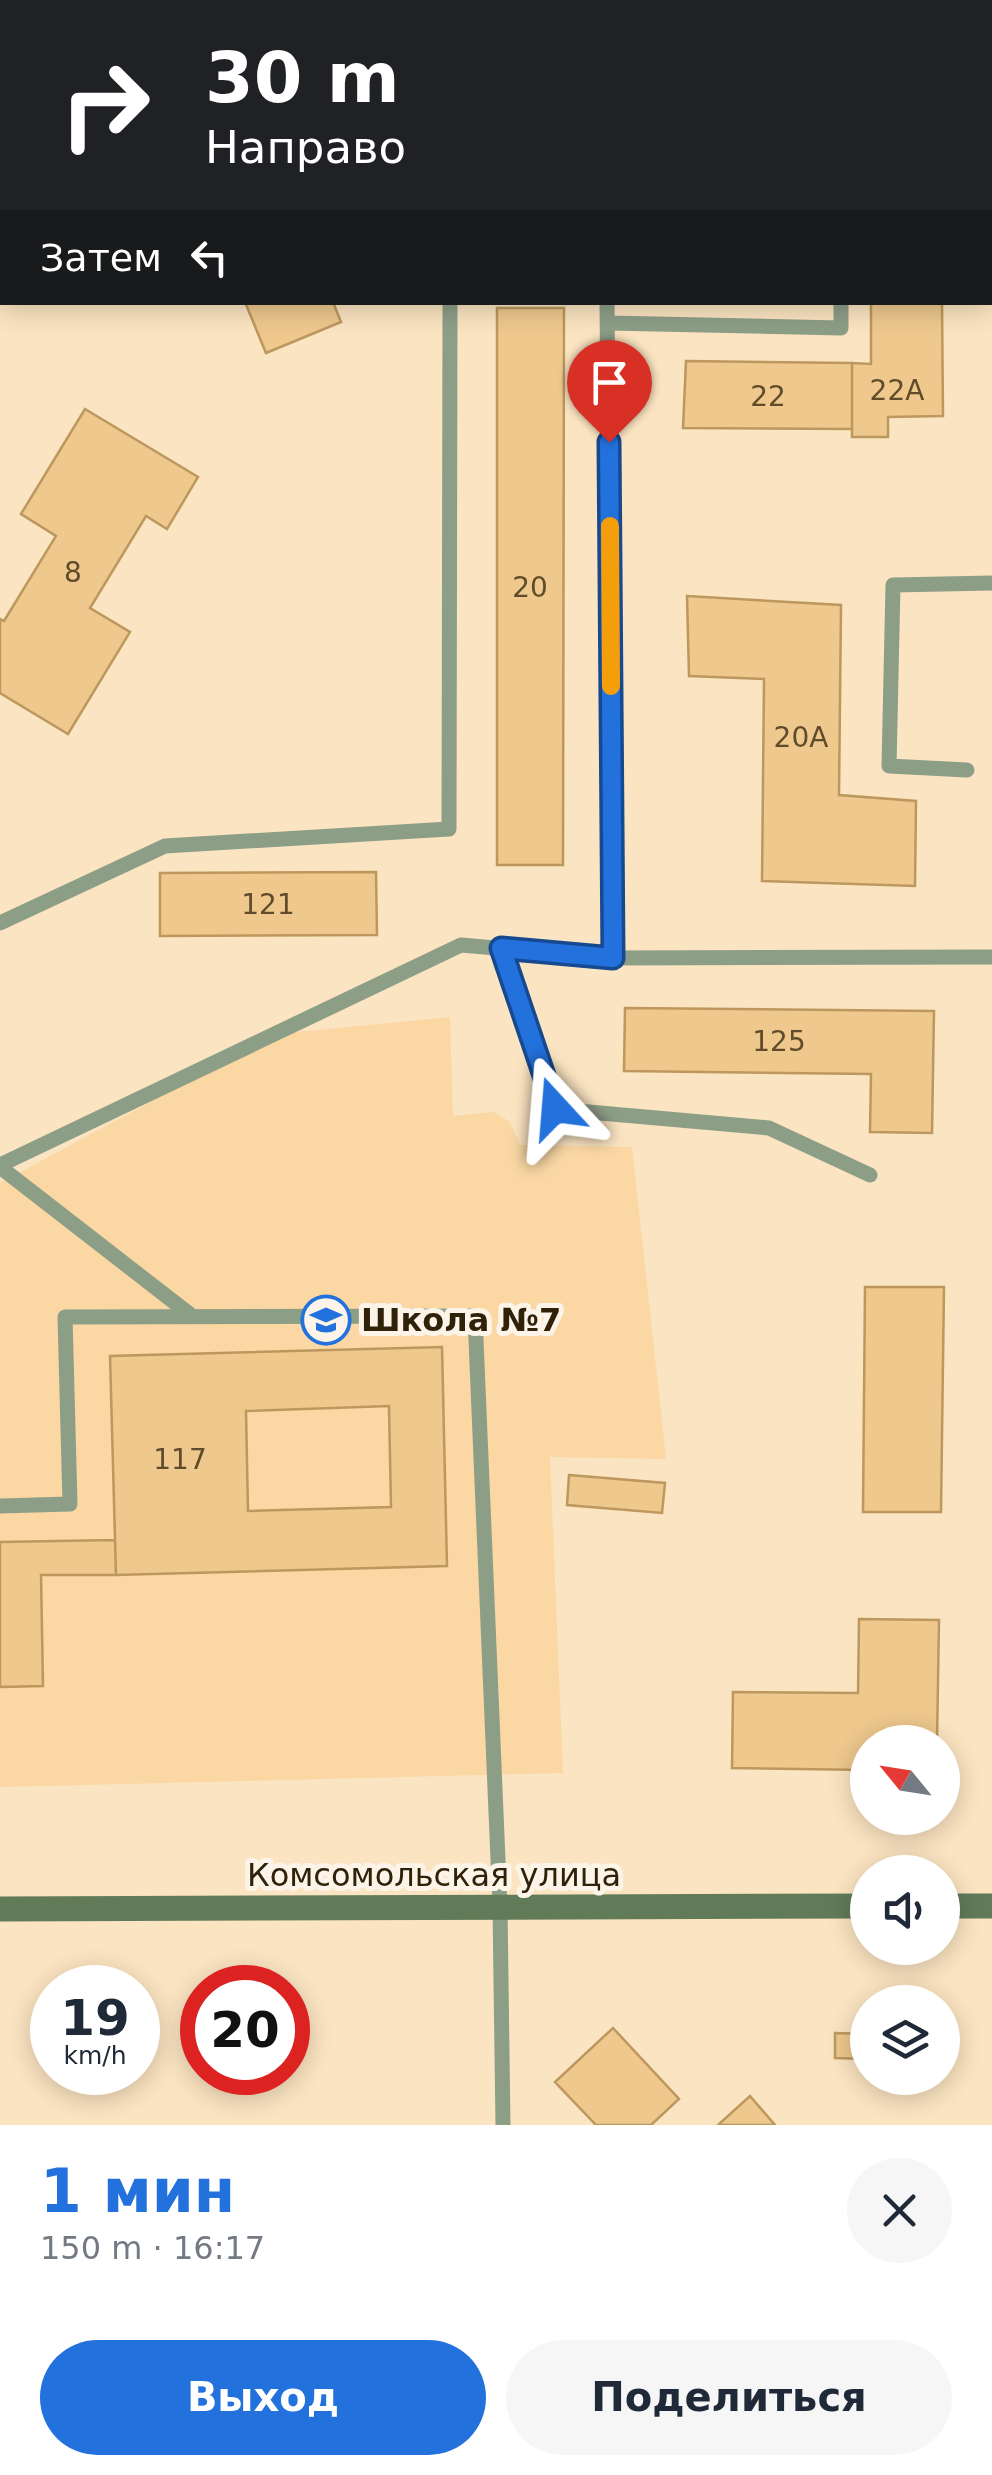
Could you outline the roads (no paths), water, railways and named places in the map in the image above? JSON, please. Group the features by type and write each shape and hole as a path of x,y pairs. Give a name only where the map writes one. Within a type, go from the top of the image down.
{"main road":[{"name":"Комсомольская улица","path":"0,1910 850,1906"},
{"path":"960,1906 992,1906"}],"lane":[{"path":"0,923 165,846 449,829 450,305"},
{"path":"607,305 613,958"},
{"path":"608,323 841,328 841,305"},
{"path":"967,770 889,766 892,585 992,583"},
{"path":"192,1316 0,1166 461,944 613,958 992,957"},
{"path":"501,948 555,1108 768,1128 870,1175"},
{"path":"0,1506 70,1504 65,1316 475,1316 500,1908 503,2125"}],"place":[{"name":"Школа №7","path":"326,1320"}]}
